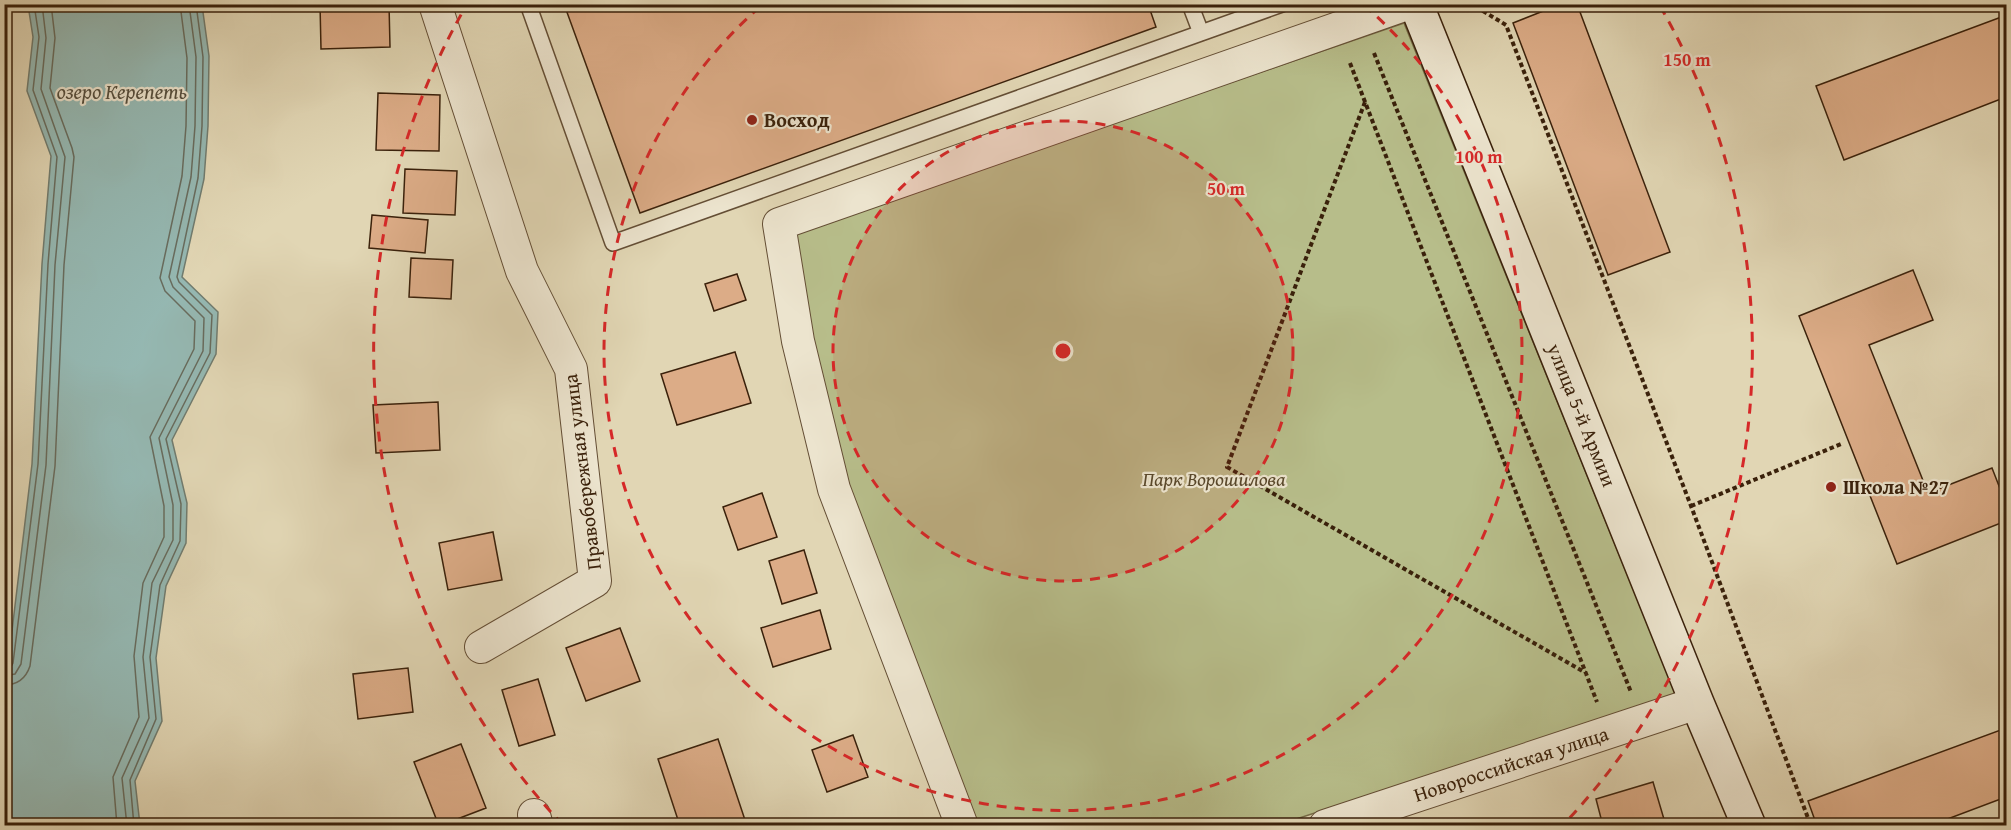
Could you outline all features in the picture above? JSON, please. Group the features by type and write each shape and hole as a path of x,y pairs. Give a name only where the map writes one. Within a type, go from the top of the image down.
{"main road":[{"name":"улица 5-й Армии","path":"1416,4 1697,703 1749,825"}],"street":[{"name":"Правобережная улица","path":"435,4 522,271 572,369 595,581 481,647"},
{"path":"962,825 834,489 798,341 779,224 1407,4"},
{"name":"Новороссийская улица","path":"1324,825 1697,703"}],"lane":[{"path":"528,4 613,243 1282,4"},
{"path":"1191,4 1201,33"}],"path":[{"path":"1480,4 1483,11 1506,25 1811,825"},
{"path":"1374,53 1633,696"},
{"path":"1350,63 1597,702"},
{"path":"1365,102 1227,467 1586,673"},
{"path":"1691,506 1841,444"}],"green space":[{"name":"Парк Ворошилова","path":"1404,23 1676,695 1278,825 974,825 847,488 792,233"}],"water":[{"name":"озеро Керепеть","path":"28,5 202,5 209,56 208,126 204,179 182,277 218,312 216,354 172,440 187,503 186,543 166,586 156,658 162,721 135,781 140,825 5,825 5,689 32,464 42,264 51,156 27,91 33,37"}],"building":[{"path":"320,4 389,4 390,47 321,49"},
{"name":"Восход","path":"564,4 1148,4 1156,27 640,213"},
{"path":"1561,4 1577,4 1670,252 1608,275 1513,23"},
{"path":"2004,16 2006,22 2006,97 1844,160 1816,86"},
{"path":"378,93 440,95 439,151 376,150"},
{"path":"405,169 457,171 455,215 403,213"},
{"path":"372,215 428,220 425,253 369,248"},
{"path":"411,258 453,260 451,299 409,297"},
{"path":"1913,270 1933,320 1869,345 1928,493 1992,468 2006,504 2006,521 1897,564 1799,316"},
{"path":"737,274 746,300 714,311 705,284"},
{"path":"735,352 751,403 677,425 661,374"},
{"path":"438,402 440,450 376,453 373,405"},
{"path":"762,493 777,537 738,550 723,507"},
{"path":"493,532 502,580 448,590 439,543"},
{"path":"804,550 817,593 782,604 769,561"},
{"path":"820,610 831,649 773,667 761,628"},
{"path":"620,628 640,681 586,701 566,648"},
{"path":"408,668 413,712 358,719 353,674"},
{"path":"538,679 555,735 519,746 502,690"},
{"path":"2006,728 2006,797 1929,826 1817,826 1808,801"},
{"path":"853,735 868,777 827,792 812,750"},
{"path":"718,739 747,826 680,826 658,759"},
{"path":"461,744 486,808 439,826 414,762"},
{"path":"1653,782 1666,826 1603,826 1596,799"}],"place":[{"name":"Восход","path":"752,120"},
{"name":"Школа №27","path":"1831,487"}]}
